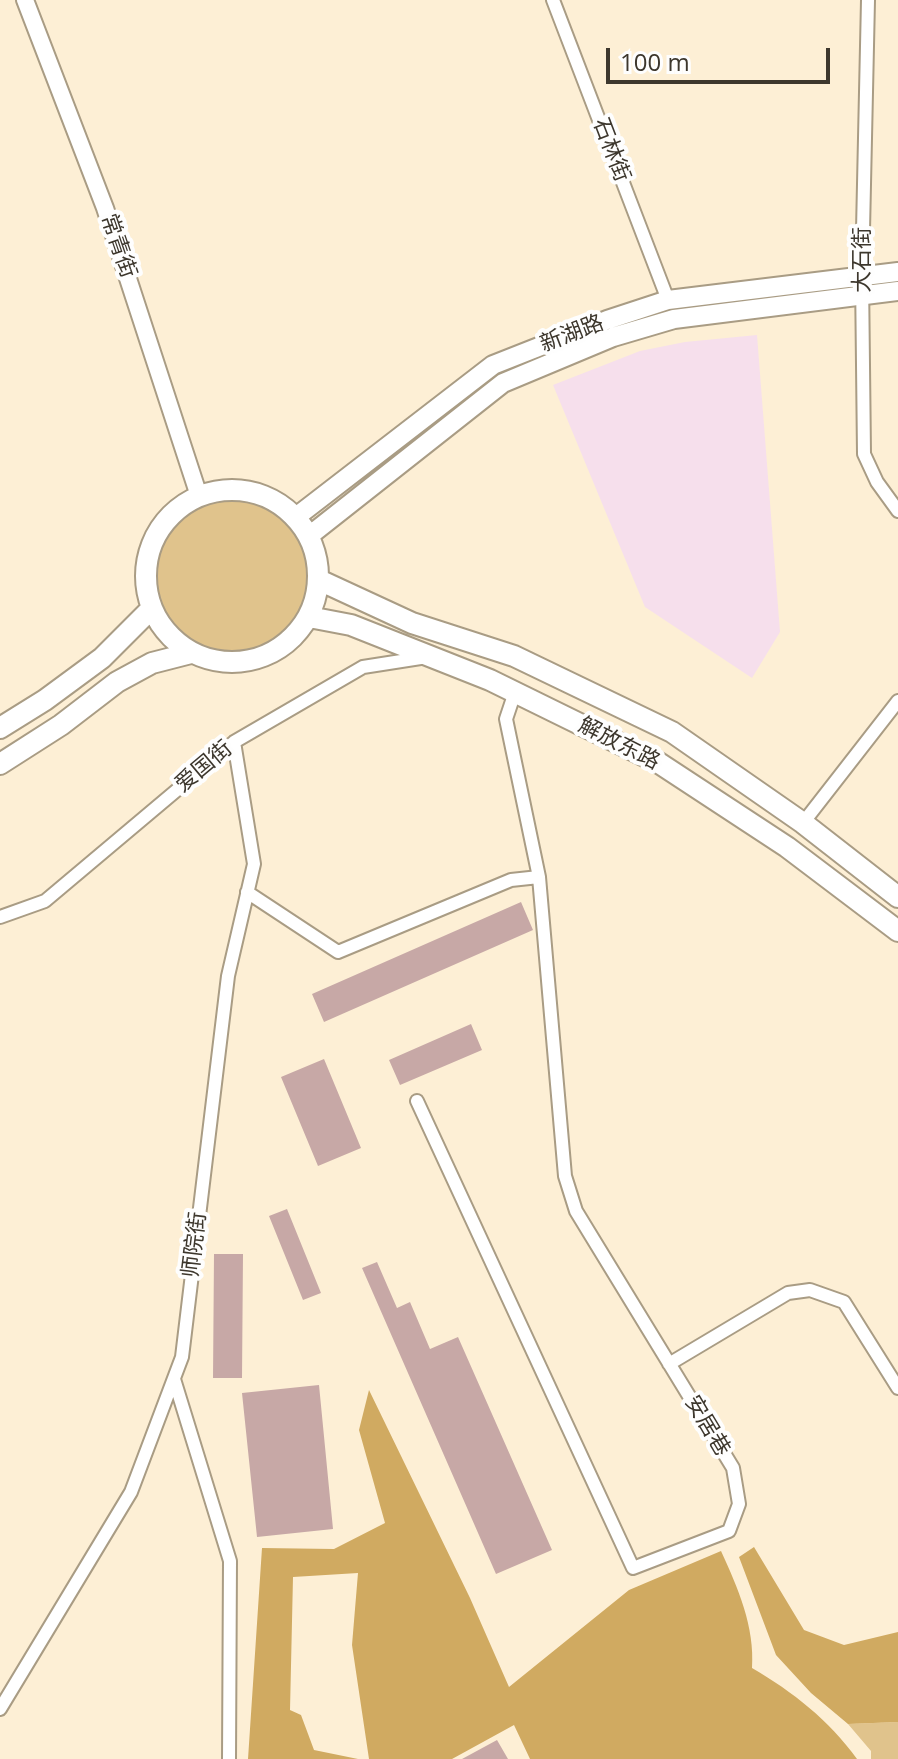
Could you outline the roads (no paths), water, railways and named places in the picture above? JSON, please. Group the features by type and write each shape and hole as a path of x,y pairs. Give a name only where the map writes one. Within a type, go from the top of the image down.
{"main road":[{"name":"新湖路","path":"296,517 493,365 607,320 668,300 898,272"},
{"name":"新湖路","path":"309,536 503,383 613,337 674,319 898,291"},
{"path":"224,490 251,491 275,501 296,517 309,536 317,557 319,580 309,617 292,639 270,655 244,662 217,662 191,653 165,632 151,609 145,582 147,555 158,531 176,510 199,496 224,490"},
{"name":"解放东路","path":"319,580 412,623 514,656 672,732 803,823 898,897"},
{"path":"0,728 102,658 151,609"},
{"name":"解放东路","path":"309,617 351,625 429,656 515,692 659,763 787,847 898,931"},
{"path":"0,764 61,725 117,682 152,663 191,653"}],"street":[{"name":"常青街","path":"25,0 110,222 199,496"},
{"name":"石林街","path":"553,0 668,300"},
{"name":"大石街","path":"868,0 862,276 864,454 877,482 898,511"},
{"name":"爱国街","path":"0,917 45,901 234,742 363,667 429,656"},
{"name":"安居巷","path":"417,1101 633,1568 729,1531 739,1504 733,1468 576,1211 565,1176 539,877 506,719 515,692"},
{"path":"803,823 898,701"},
{"name":"师院街","path":"0,1709 131,1492 182,1357 228,976 254,864 234,742"},
{"path":"247,892 338,952 511,880 539,877"},
{"path":"669,1364 788,1293 810,1290 844,1302 898,1388"},
{"path":"174,1379 230,1561 229,1759"}]}
